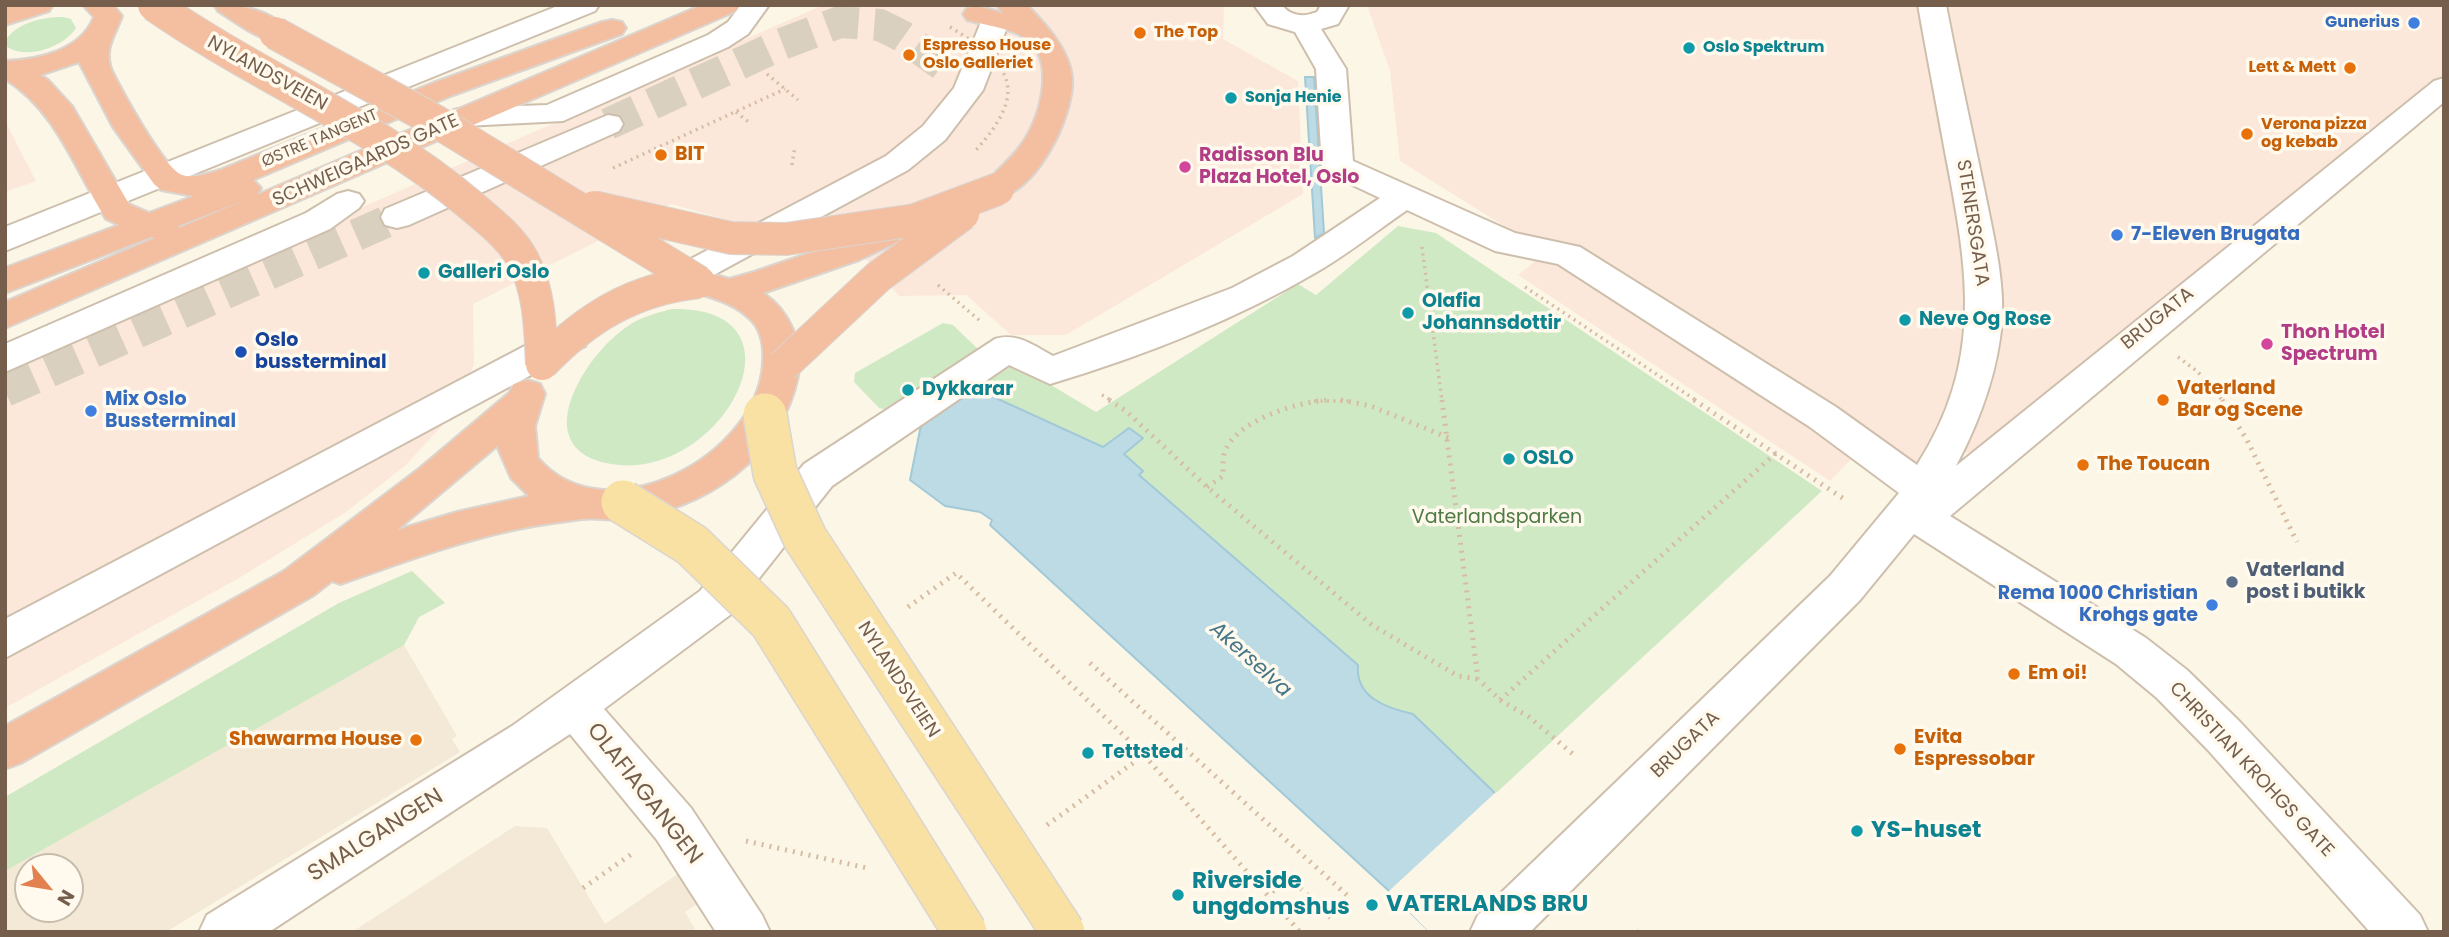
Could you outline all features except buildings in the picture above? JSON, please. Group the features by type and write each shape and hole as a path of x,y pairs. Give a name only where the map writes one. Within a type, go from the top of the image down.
{"highway":[{"path":"8,70 42,65 72,54 96,39 106,27 108,16 97,5"},
{"name":"NYLANDSVEIEN","path":"154,5 197,35 386,142 470,204 513,245 524,262 536,300 542,364"},
{"name":"NYLANDSVEIEN","path":"228,5 426,116 715,286 755,302 769,316 780,339 783,366 765,415 748,442 721,467 663,494 623,502 579,504 559,497 525,469 514,432 523,402 542,364 576,330 621,300 664,286 715,286"},
{"name":"SCHWEIGAARDS GATE","path":"5,281 423,118 543,65 668,5"},
{"name":"SCHWEIGAARDS GATE","path":"5,316 245,215 726,5"},
{"path":"783,366 878,277 998,188 1026,162 1046,132 1057,97 1056,67 1051,53 1030,30 994,14"},
{"name":"ØSTRE TANGENT","path":"163,177 183,185 206,184 230,177 443,89 624,24"},
{"path":"96,39 93,60 112,100 163,177"},
{"path":"8,70 38,86 61,113 113,204 147,225 158,229 185,230 245,215"},
{"path":"715,286 835,259 867,247 915,220 998,188"},
{"path":"569,202 703,233 759,240 856,230 915,220"},
{"path":"47,263 96,237 113,220 113,204"},
{"path":"5,749 299,583 434,479 523,402"},
{"path":"299,583 450,527 534,509 579,504"}],"main road":[{"name":"NYLANDSVEIEN","path":"765,415 775,473 805,538 1063,932"},
{"path":"623,502 692,545 771,622 965,932"}],"street":[{"path":"5,240 113,204 163,177 585,5"},
{"path":"465,117 527,116 568,109 718,41 737,28 755,5"},
{"path":"1268,5 1279,19 1304,24 1328,18 1335,5"},
{"name":"STENERSGATA","path":"1918,507 1949,446 1969,394 1984,318 1977,236 1932,5"},
{"path":"5,640 897,163 934,133 958,80 994,14"},
{"name":"CHRISTIAN KROHGS GATE","path":"1304,24 1331,69 1338,166 1507,243 1568,255 1823,417 1918,507 2131,651 2172,684 2224,736 2403,932"},
{"name":"BRUGATA","path":"1495,932 1875,556 1918,507 2140,334 2444,87"},
{"path":"397,217 608,124"},
{"path":"5,359 341,210 375,158"},
{"path":"574,706 715,603 818,475 1007,348 1050,371 1142,337 1233,300 1304,264 1402,198"},
{"name":"OLAFIAGANGEN","path":"528,740 574,706 674,824 745,932"},
{"name":"SMALGANGEN","path":"224,932 528,740"}],"path":[{"path":"950,27 998,60 1011,84 1011,97 999,124 968,155"},
{"path":"767,74 798,100"},
{"path":"612,169 785,89"},
{"path":"736,111 750,123"},
{"path":"792,165 795,146"},
{"path":"1423,253 1450,439 1478,679"},
{"path":"1516,281 1844,499"},
{"path":"935,283 955,296 1007,348"},
{"path":"2140,334 2184,360 2215,388 2297,542"},
{"path":"1207,486 1223,476 1227,446 1244,428 1268,415 1331,399 1351,401 1450,439"},
{"path":"1114,401 1207,486 1372,625 1458,676 1478,679 1500,700 1529,717 1574,755"},
{"path":"1500,700 1776,453"},
{"path":"903,610 956,573 1144,755 1300,932"},
{"path":"1090,663 1348,896 1331,918 1288,876 1268,896"},
{"path":"1035,834 1144,755"},
{"path":"583,888 674,824 877,870"}],"shaded area":[{"path":"823,5 1224,5 1223,39 1298,81 1303,194 1066,335 1011,335 966,295 899,296 831,220 745,225 671,204 473,304 474,365 450,417 406,465 346,512 239,578 5,708 5,364"},
{"path":"1367,5 2444,5 2444,87 2003,468 1949,446 1932,479 1867,443 1830,481 1518,275 1534,262 1520,236 1400,161 1390,71"},
{"path":"5,121 36,181 5,192"},
{"path":"412,571 445,603 419,617 404,645 457,736 452,739 460,752 166,932 5,932 5,797 339,603"},
{"path":"515,826 547,828 605,924 682,871 701,901 685,912 695,929 692,932 352,932"}],"green space":[{"path":"40,19 71,19 76,28 54,46 34,52 15,51 7,47 7,38 25,24"},
{"name":"Vaterlandsparken","path":"1398,226 1436,233 1822,491 1494,795 1413,714 1383,706 1373,700 1360,682 1357,665 1139,475 1142,471 1124,454 1142,438 1129,429 1103,447 974,388 1016,364 1096,412 1298,284 1316,295"},
{"path":"672,309 715,316 739,335 745,362 737,392 717,423 688,447 651,463 611,464 585,455 571,441 567,422 571,401 581,379 595,358 628,326"},
{"path":"943,323 953,325 980,351 887,410 879,408 854,382 855,373"},
{"path":"412,571 445,603 419,617 404,645 37,853 14,853 14,866 5,871 5,797 339,603"}],"water":[{"path":"1305,77 1314,77 1324,233 1315,238"},
{"name":"Akerselva","path":"974,388 1103,447 1129,428 1143,438 1124,454 1143,471 1139,475 1358,665 1358,676 1367,693 1383,704 1413,714 1639,932 1430,932 1389,891 990,525 992,520 980,512 945,506 910,480 922,420"}],"pier":[{"name":"VATERLANDS BRU","path":"1496,792 1640,927 1635,932 1429,932 1389,891"}],"tunnel":[{"path":"608,124 782,44 840,22 880,25 902,36 949,70"},
{"path":"5,391 397,217"}],"place":[{"name":"Gunerius","path":"2414,23"},
{"name":"The Top","path":"1140,33"},
{"name":"Oslo Spektrum","path":"1689,48"},
{"name":"Espresso House Oslo Galleriet","path":"909,55"},
{"name":"Lett & Mett","path":"2350,68"},
{"name":"Sonja Henie","path":"1231,98"},
{"name":"Verona pizza og kebab","path":"2247,134"},
{"name":"BIT","path":"661,155"},
{"name":"Radisson Blu Plaza Hotel, Oslo","path":"1185,167"},
{"name":"7-Eleven Brugata","path":"2117,235"},
{"name":"Galleri Oslo","path":"424,273"},
{"name":"Olafia Johannsdottir","path":"1408,313"},
{"name":"Neve Og Rose","path":"1905,320"},
{"name":"Thon Hotel Spectrum","path":"2267,344"},
{"name":"Oslo bussterminal","path":"241,352"},
{"name":"Dykkarar","path":"908,390"},
{"name":"Vaterland Bar og Scene","path":"2163,400"},
{"name":"Mix Oslo Bussterminal","path":"91,411"},
{"name":"OSLO","path":"1509,459"},
{"name":"The Toucan","path":"2083,465"},
{"name":"Vaterland post i butikk","path":"2232,582"},
{"name":"Rema 1000 Christian Krohgs gate","path":"2212,605"},
{"name":"Em oi!","path":"2014,674"},
{"name":"Shawarma House","path":"416,740"},
{"name":"Evita Espressobar","path":"1900,749"},
{"name":"Tettsted","path":"1088,753"},
{"name":"YS-huset","path":"1857,831"},
{"name":"Riverside ungdomshus","path":"1178,895"},
{"name":"VATERLANDS BRU","path":"1372,905"}]}
